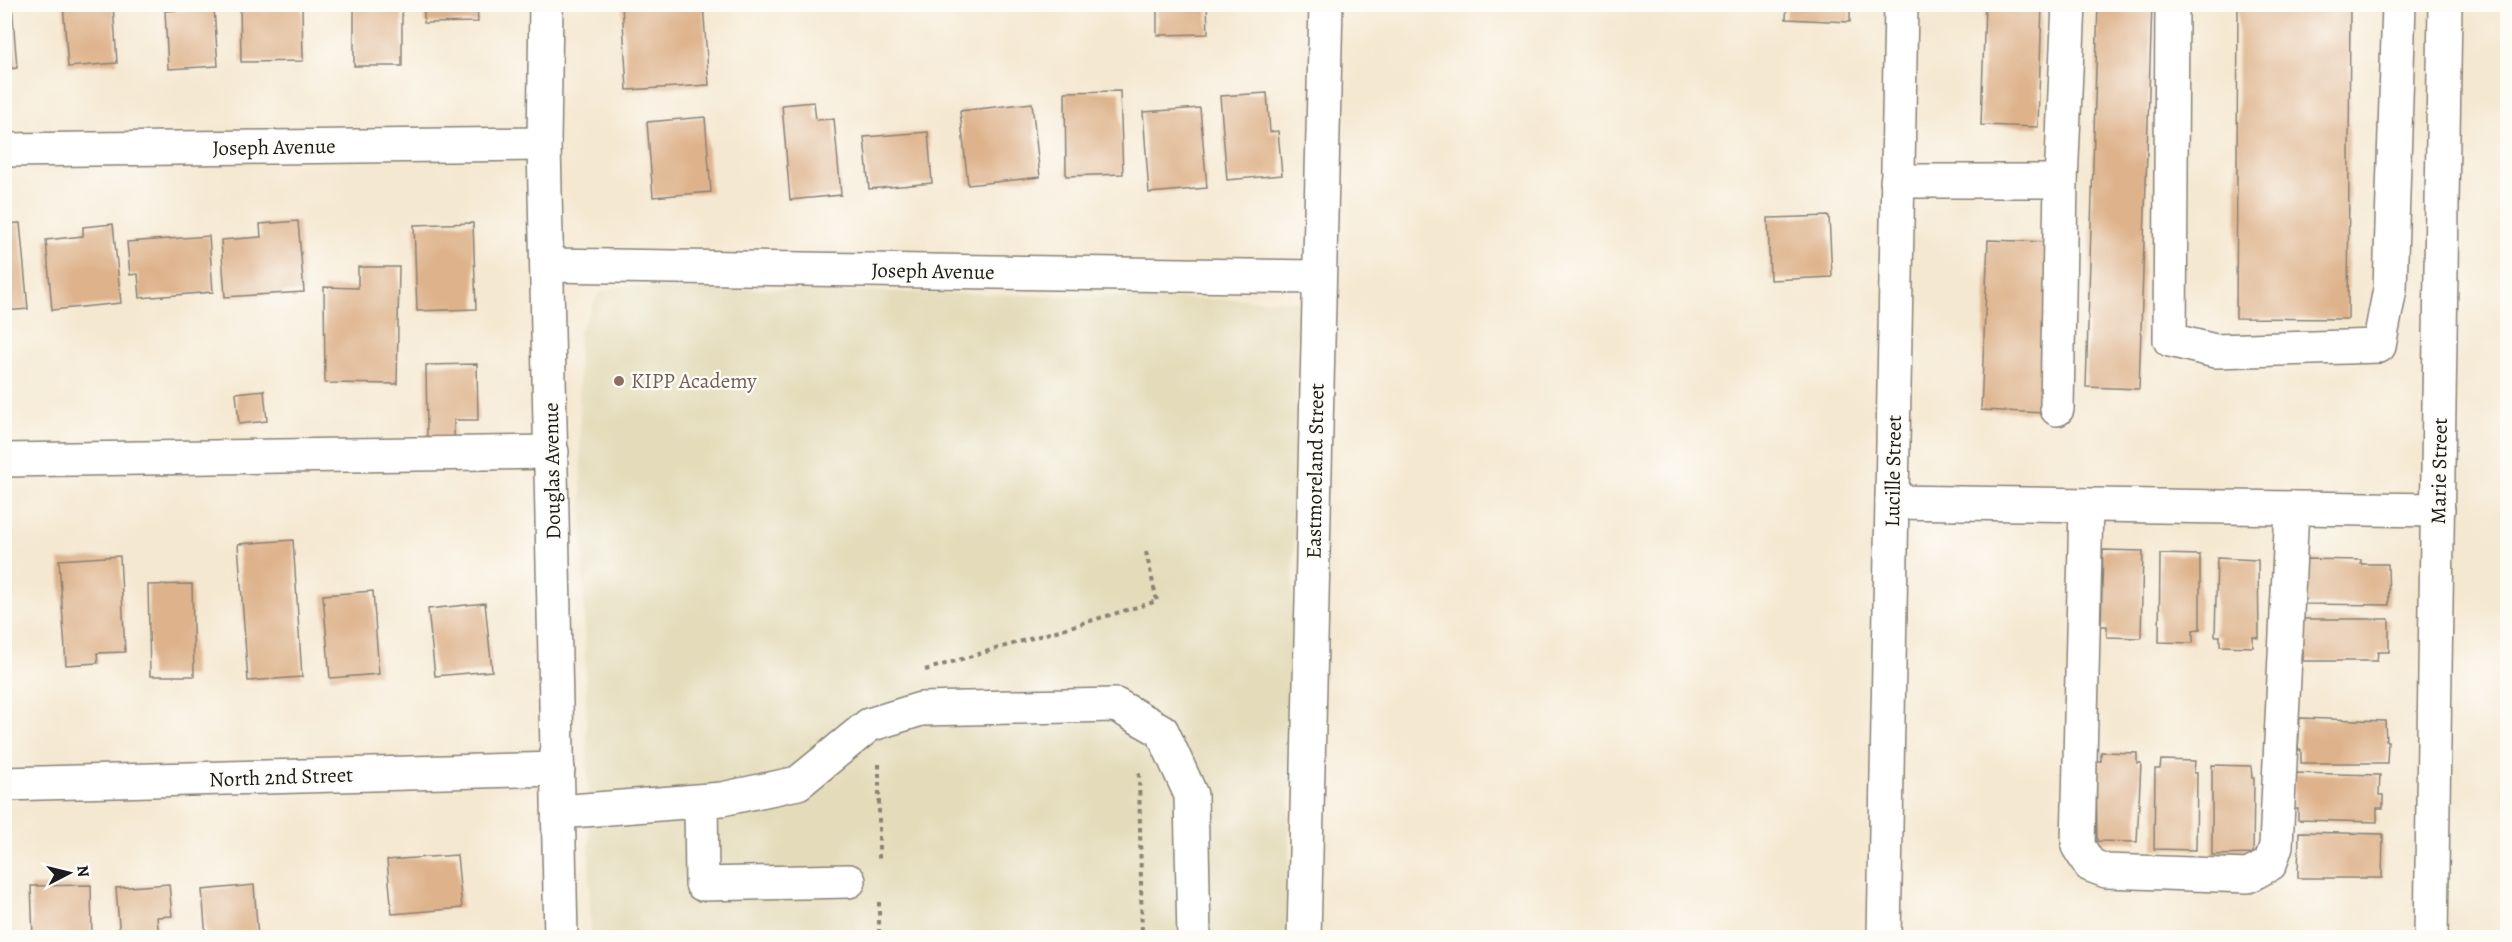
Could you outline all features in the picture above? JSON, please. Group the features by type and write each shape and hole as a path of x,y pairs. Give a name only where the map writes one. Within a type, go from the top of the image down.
{"street":[{"name":"Douglas Avenue","path":"546,4 544,144 561,938"},
{"name":"Eastmoreland Street","path":"1304,938 1326,4"},
{"name":"Lucille Street","path":"1884,938 1900,4"},
{"path":"2057,409 2061,181 2069,4"},
{"path":"2172,4 2170,340 2215,351 2379,346 2390,289 2399,4"},
{"name":"Marie Street","path":"2431,938 2445,4"},
{"name":"Joseph Avenue","path":"4,150 544,144"},
{"path":"1897,181 2061,181"},
{"name":"Joseph Avenue","path":"548,265 1319,277"},
{"path":"4,460 552,452"},
{"path":"1892,502 2438,510"},
{"path":"2086,505 2078,846 2090,865 2106,871 2248,876 2270,864 2276,846 2292,508"},
{"path":"559,812 722,799 798,783 869,724 921,709 1116,705 1162,731 1191,795 1194,938"},
{"name":"North 2nd Street","path":"4,784 558,769"},
{"path":"701,801 702,884 864,875"}],"path":[{"path":"921,671 1158,601 1146,552"},
{"path":"864,875 879,757"},
{"path":"1139,767 1142,938"},
{"path":"879,892 879,938"}],"shaded area":[{"path":"616,286 1298,301 1287,937 591,937 578,334 599,293"}],"building":[{"path":"4,4 12,4 17,68 4,69"},
{"path":"63,4 113,4 117,63 68,67"},
{"path":"240,4 302,4 303,61 241,62"},
{"path":"354,4 402,4 402,66 354,66"},
{"path":"424,4 477,4 478,22 424,23"},
{"path":"622,4 703,4 709,85 627,90"},
{"path":"1157,4 1207,4 1208,34 1157,35"},
{"path":"1787,4 1850,4 1850,22 1786,19"},
{"path":"1985,4 2042,4 2038,127 1981,125"},
{"path":"2098,4 2152,4 2139,389 2086,387"},
{"path":"2238,4 2350,4 2348,319 2236,318"},
{"path":"214,8 218,66 168,69 165,11"},
{"path":"1120,91 1123,174 1066,176 1065,92"},
{"path":"1267,93 1270,132 1278,131 1282,175 1227,180 1220,96"},
{"path":"814,102 816,120 834,119 841,195 790,200 782,105"},
{"path":"1032,103 1040,177 968,185 960,111"},
{"path":"1200,108 1207,188 1149,193 1143,112"},
{"path":"705,117 711,192 653,197 647,122"},
{"path":"928,132 932,183 869,189 864,137"},
{"path":"1829,216 1832,277 1770,280 1768,218"},
{"path":"298,221 304,292 225,297 221,240 261,237 260,224"},
{"path":"20,223 28,309 4,311 4,224"},
{"path":"473,223 476,309 417,311 414,225"},
{"path":"113,224 121,303 52,310 46,240 83,236 83,227"},
{"path":"209,236 213,292 140,298 138,274 130,275 127,242"},
{"path":"1988,240 2052,242 2045,413 1981,410"},
{"path":"358,267 399,267 397,384 325,383 324,287 358,288"},
{"path":"477,364 478,420 454,420 454,437 427,438 426,365"},
{"path":"264,390 267,421 239,424 236,393"},
{"path":"293,540 302,677 248,681 238,544"},
{"path":"2103,550 2143,551 2141,638 2107,637 2107,626 2101,626"},
{"path":"2160,554 2200,555 2200,629 2193,630 2193,643 2159,642"},
{"path":"120,556 125,652 97,653 98,663 66,665 59,560"},
{"path":"2217,558 2258,560 2259,638 2253,637 2253,647 2220,646 2220,636 2215,636"},
{"path":"2304,559 2361,560 2361,564 2388,564 2389,605 2304,604"},
{"path":"192,584 194,676 150,676 148,585"},
{"path":"373,591 379,674 330,678 323,595"},
{"path":"485,603 492,671 435,676 428,609"},
{"path":"2300,619 2389,619 2389,652 2378,652 2377,661 2303,661 2303,651 2300,650"},
{"path":"2300,718 2385,721 2386,741 2388,741 2387,763 2301,763 2301,750 2298,750"},
{"path":"2101,752 2137,753 2137,763 2141,763 2137,842 2097,841 2096,761 2101,761"},
{"path":"2161,760 2195,761 2194,773 2197,773 2196,850 2154,849 2155,769 2160,769"},
{"path":"2212,765 2251,766 2252,778 2254,778 2253,854 2212,855"},
{"path":"2294,773 2380,775 2379,795 2383,795 2383,808 2377,808 2377,822 2298,820 2298,809 2294,809"},
{"path":"2299,832 2383,834 2382,878 2298,878"},
{"path":"457,855 462,908 392,914 387,860"},
{"path":"169,884 172,916 157,917 159,938 120,938 116,888"},
{"path":"91,885 92,938 33,938 31,886"},
{"path":"254,885 258,938 206,938 202,890"}],"place":[{"name":"KIPP Academy","path":"619,381"}]}
